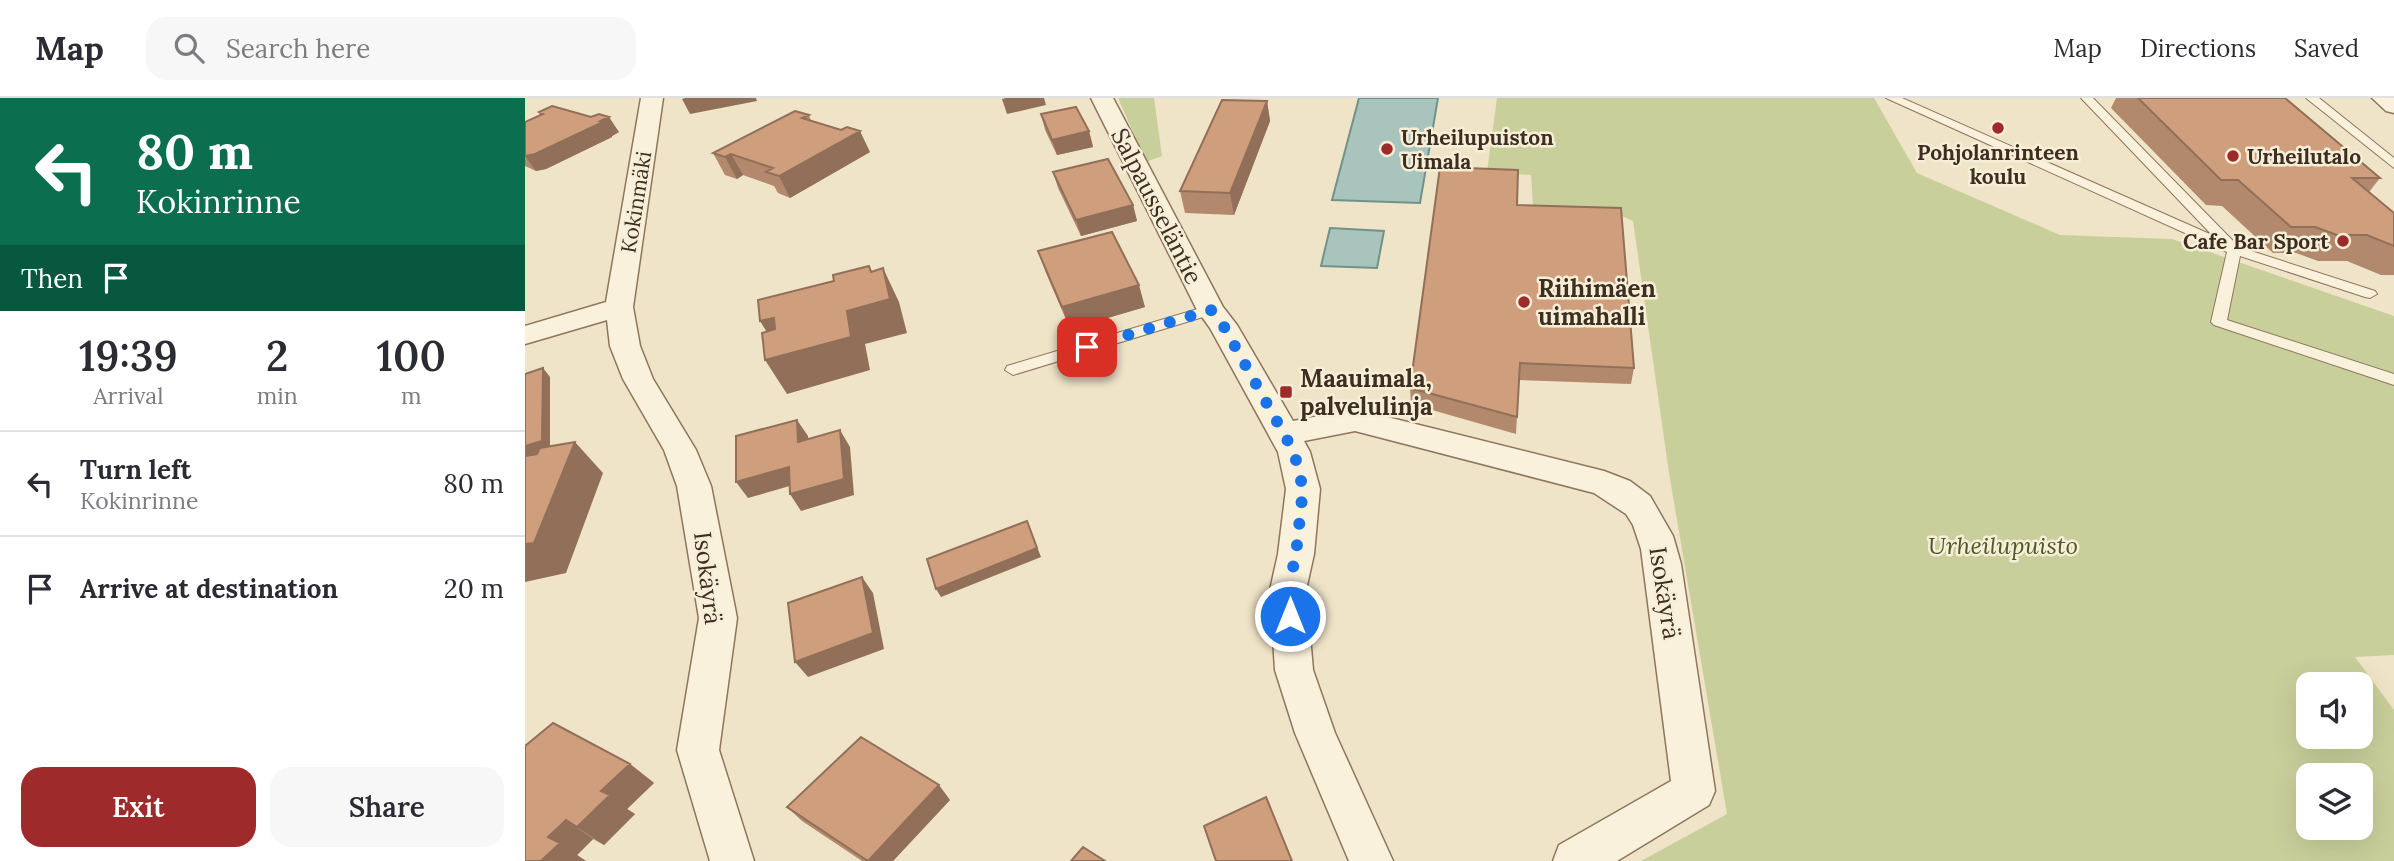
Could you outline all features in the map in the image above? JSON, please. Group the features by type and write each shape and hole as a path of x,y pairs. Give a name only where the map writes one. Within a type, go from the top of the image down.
{"street":[{"name":"Kokinmäki","path":"619,307 652,98"},
{"name":"Salpausseläntie","path":"1102,98 1211,310 1223,325 1294,452 1303,489 1296,554 1288,590 1294,670 1315,733 1371,861"},
{"path":"2383,98 2394,106"},
{"path":"525,335 619,307"},
{"name":"Isokäyrä","path":"619,307 625,346 638,379 680,450 694,486 718,618 698,750 732,861"},
{"name":"Isokäyrä","path":"1285,435 1311,427 1355,420 1591,480 1625,493 1639,504 1655,531 1663,564 1694,792 1575,861"}],"lane":[{"path":"1892,98 2234,250 2370,294"},
{"path":"2087,98 2234,250"},
{"path":"2312,98 2394,164"},
{"path":"2234,250 2218,322 2394,380"},
{"path":"1013,370 1211,310"}],"green space":[{"path":"1118,98 1154,98 1162,156 1146,162"},
{"name":"Urheilupuisto","path":"1497,98 1874,98 1917,173 2060,235 2172,239 2394,316 2394,655 2355,657 2366,672 2296,672 2296,749 2373,749 2373,681 2394,710 2394,861 1641,861 1727,814 1669,473 1633,221 1609,210 1533,206 1531,175 1487,172"}],"water":[{"name":"Urheilupuiston Uimala","path":"1359,98 1438,98 1420,203 1332,200"},
{"path":"1330,228 1384,231 1377,268 1321,266"}],"building":[{"path":"2138,98 2285,98 2380,178 2352,178 2394,213 2394,246 2367,235 2337,235 2315,227 2291,227 2238,180 2221,180"},
{"path":"1222,100 1267,101 1230,193 1180,191"},
{"path":"552,106 591,117 599,114 609,117 535,154 525,156 525,122 543,114 539,112"},
{"path":"1076,107 1089,131 1052,140 1041,114"},
{"path":"795,111 809,115 802,118 841,130 847,127 860,131 779,176 766,172 773,168 731,154 725,157 713,153"},
{"path":"1108,159 1133,205 1076,220 1053,172"},
{"name":"Riihimäen uimahalli","path":"1440,167 1518,170 1517,205 1621,208 1634,368 1520,363 1517,417 1410,388"},
{"path":"1112,232 1139,285 1062,307 1038,251"},
{"path":"869,266 871,272 883,268 890,299 847,311 851,337 765,360 762,333 775,329 774,318 760,321 758,300 834,281 833,275"},
{"path":"543,368 542,441 525,446 525,374"},
{"path":"797,420 798,442 840,430 844,479 790,494 789,467 736,482 736,436"},
{"path":"575,442 534,543 525,544 525,456 537,454 540,448"},
{"path":"1027,521 1037,548 936,589 927,559"},
{"path":"862,577 873,633 795,662 788,603"},
{"path":"553,723 630,764 601,791 610,795 577,827 566,820 548,837 560,843 541,861 525,861 525,746"},
{"path":"861,737 939,785 868,861 787,807"},
{"path":"1266,797 1292,861 1216,861 1204,826"},
{"path":"1083,847 1105,861 1071,861"}],"place":[{"name":"Pohjolanrinteen koulu","path":"1998,128"},
{"name":"Urheilupuiston Uimala","path":"1387,149"},
{"name":"Urheilutalo","path":"2233,156"},
{"name":"Cafe Bar Sport","path":"2343,241"},
{"name":"Riihimäen uimahalli","path":"1524,302"},
{"name":"Maauimala, palvelulinja","path":"1286,392"}],"route":[{"path":"1087,347 1211,310 1223,325 1294,452 1303,489 1296,554 1288,590 1290,616"}]}
